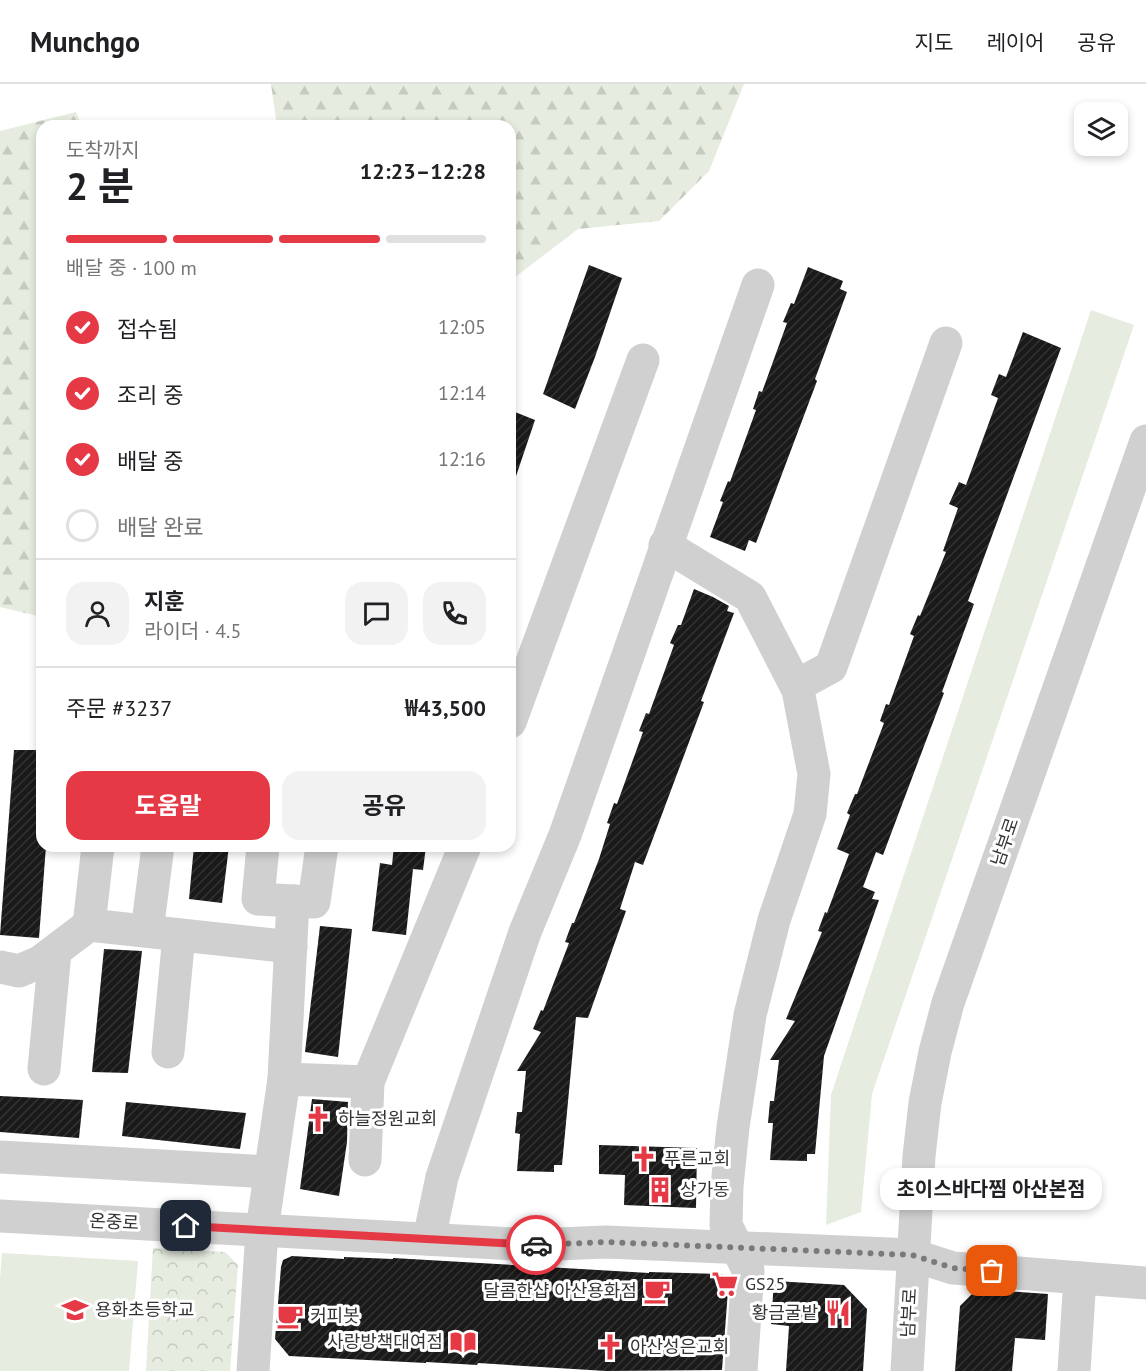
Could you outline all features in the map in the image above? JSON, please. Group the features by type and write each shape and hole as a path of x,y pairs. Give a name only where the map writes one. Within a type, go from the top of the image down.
{"street":[{"path":"429,1239 442,1177 517,954 565,835 758,285"},
{"path":"796,686 831,667 946,343"},
{"path":"516,706 643,360"},
{"name":"남부로","path":"907,1371 912,1255 925,1103 935,1052 948,1003 1146,441"},
{"path":"665,545 750,597 796,686 814,774 810,814 774,920 750,1015 739,1079 727,1186 726,1221 748,1270 741,1371"},
{"path":"90,925 97,852"},
{"path":"147,931 157,852"},
{"path":"262,852 258,899 314,902 321,852"},
{"path":"365,1160 368,1082 463,852"},
{"path":"253,1371 262,1230 284,1079 293,901"},
{"path":"0,968 20,971 40,962 90,925 291,947"},
{"path":"168,1052 179,935"},
{"path":"44,1070 55,952"},
{"path":"284,1079 368,1082"},
{"path":"0,1158 269,1172"},
{"name":"온중로","path":"0,1216 533,1245 606,1242 912,1255"},
{"path":"912,1255 953,1268 1146,1283"},
{"path":"1074,1371 1080,1278"}],"green space":[{"path":"271,84 744,84 709,171 659,221 578,229 516,276 516,120 276,120"},
{"path":"76,112 79,120 44,120"},
{"path":"36,122 36,616 0,607 0,131"},
{"path":"1091,310 1134,325 872,1094 861,1212 826,1225 831,1095"},
{"path":"153,1248 225,1252 238,1265 230,1371 146,1371"},
{"name":"용화초등학교","path":"2,1253 138,1261 129,1371 0,1371"}],"building":[{"path":"589,265 622,278 575,409 543,394"},
{"path":"808,267 843,281 840,289 847,292 815,379 817,381 756,543 749,540 745,551 710,537 723,502 720,501 728,481 730,482 756,410 753,409 759,391 762,392 787,323 783,322 791,303 794,304"},
{"path":"1023,332 1061,348 968,601 974,604 942,692 944,693 883,855 876,852 863,887 875,892 872,899 879,900 824,1056 815,1154 807,1154 807,1161 770,1160 773,1123 768,1123 770,1101 774,1101 779,1060 770,1060 795,1021 786,1019 822,932 818,931 849,854 837,849 850,815 847,813 857,794 884,723 880,721 886,704 889,705 914,636 910,634 918,615 920,616 946,552 943,551 958,508 949,504 959,482 966,485 998,398 991,395 999,374 1006,377"},
{"path":"516,412 535,420 516,476"},
{"path":"694,589 729,606 727,611 734,613 701,701 704,702 643,865 635,862 620,909 626,911 588,1018 576,1017 562,1165 554,1165 554,1172 517,1171 520,1134 515,1133 517,1112 522,1112 526,1071 517,1071 541,1032 533,1029 541,1010 543,1011 569,943 565,942 599,859 610,824 607,823 614,803 617,804 643,732 639,731 646,713 649,714 674,645 670,643 678,625 681,625"},
{"path":"14,750 36,750 36,852 46,852 39,938 0,935"},
{"path":"193,852 228,852 222,903 189,899"},
{"path":"393,852 425,852 423,870 413,869 406,935 372,931 380,863 392,865"},
{"path":"320,926 352,929 338,1057 305,1052"},
{"path":"104,949 142,951 128,1073 92,1072"},
{"path":"0,1096 83,1100 79,1138 0,1132"},
{"path":"312,1099 348,1102 347,1142 339,1196 300,1189"},
{"path":"126,1102 246,1113 240,1149 122,1136"},
{"name":"상가동","path":"599,1145 697,1148 696,1208 624,1205 625,1175 599,1174"},
{"path":"292,1256 344,1259 344,1257 393,1258 649,1273 721,1274 729,1277 722,1370 606,1371 478,1363 477,1365 289,1356 275,1339 281,1267 283,1260"},
{"path":"774,1281 844,1285 867,1309 863,1371 786,1371 789,1326 771,1324"},
{"path":"977,1289 1048,1294 1045,1340 1015,1338 1012,1371 955,1371 960,1306"}],"way so far":[{"path":"536,1245 606,1242 912,1255 953,1268 992,1271"}],"place":[{"name":"하늘정원교회","path":"318,1119"},
{"name":"푸른교회","path":"644,1159"},
{"name":"상가동","path":"660,1190"},
{"name":"초이스바다찜 아산본점","path":"992,1271"},
{"name":"GS25","path":"725,1284"},
{"name":"달콤한샵 아산용화점","path":"657,1291"},
{"name":"용화초등학교","path":"75,1310"},
{"name":"황금굴밭","path":"838,1313"},
{"name":"커피봇","path":"290,1316"},
{"name":"사랑방책대여점","path":"463,1342"},
{"name":"아산성은교회","path":"610,1347"}],"route":[{"path":"186,1226 536,1245"}]}
